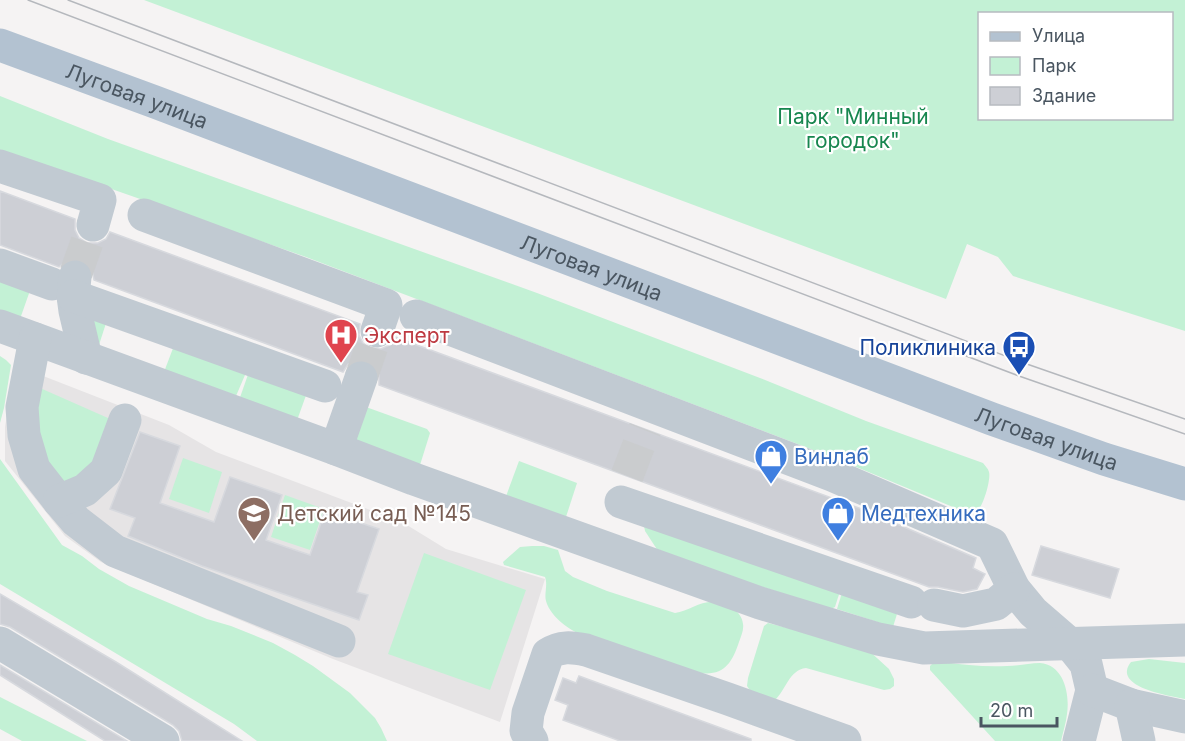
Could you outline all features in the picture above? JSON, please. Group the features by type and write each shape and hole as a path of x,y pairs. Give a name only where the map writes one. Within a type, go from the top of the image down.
{"main road":[{"name":"Луговая улица","path":"0,45 992,419 1104,459 1185,484"}],"street":[{"path":"0,166 100,201 93,225"},
{"path":"144,215 386,304 377,331"},
{"path":"0,265 67,284 325,386"},
{"path":"67,284 86,358"},
{"path":"416,316 649,417 832,475 992,544 1014,590 1033,612 1070,644 1086,664 1092,690 1079,741"},
{"path":"0,326 414,479 760,603 878,639 924,648 1185,640"},
{"path":"35,339 22,406 24,435 34,470 76,520 115,551 339,641"},
{"path":"336,449 360,378"},
{"path":"58,501 85,490 106,471 125,420"},
{"path":"653,564 636,529 623,510 624,489 923,604 963,610 996,604 1014,590"},
{"path":"0,643 164,741"},
{"path":"532,741 526,731 528,713 548,654 555,649 565,647 586,650 845,741"},
{"path":"1092,690 1131,705 1185,717"},
{"path":"1131,705 1139,741"}],"shaded area":[{"name":"Детский сад №145","path":"15,365 169,425 216,452 402,522 446,549 545,579 500,722 333,659 101,562 65,536 5,461 5,427"}],"green space":[{"name":"Парк \"Минный городок\"","path":"144,0 1185,0 1185,331 1013,276 998,257 967,244 946,299"},
{"path":"0,96 108,139 537,293 866,421 983,463 989,475 983,502 977,510 965,512 837,459 306,257 0,150"},
{"path":"0,269 33,282 20,319 0,312"},
{"path":"81,309 108,317 98,348 164,372 175,343 248,368 236,396 101,358"},
{"path":"0,356 11,365 0,423"},
{"path":"251,366 309,387 295,426 237,406"},
{"path":"31,384 117,422 103,461 69,488 37,457"},
{"path":"366,407 427,429 430,433 420,465 348,446"},
{"path":"183,458 222,472 209,513 169,499"},
{"path":"0,459 62,545 129,586 207,619 273,643 295,655 350,693 375,718 387,741 257,741 234,724 0,584"},
{"path":"519,461 577,483 565,520 505,499"},
{"path":"285,495 324,509 310,550 271,537"},
{"path":"644,526 841,588 835,607 831,609 660,554"},
{"path":"544,546 558,550 565,571 573,577 607,591 675,613 711,602 729,606 740,615 743,626 730,662 721,670 700,673 585,637 567,627 548,607 545,577 504,565 503,562 520,547"},
{"path":"424,553 526,590 490,690 388,654"},
{"path":"844,586 900,604 893,627 837,609"},
{"path":"768,623 866,648 889,669 894,679 894,686 884,690 806,668 792,676 775,700 751,692 747,686 748,678 764,626"},
{"path":"1149,659 1185,663 1185,699 1145,689 1129,678 1127,671 1131,662"},
{"path":"943,662 991,666 1040,663 1055,669 1064,682 1068,706 1061,741 995,741 930,670 932,664"},
{"path":"0,697 87,741 22,741 0,729"}],"building":[{"path":"0,191 75,219 75,230 79,238 87,243 98,243 106,239 110,232 360,324 359,335 363,343 370,348 381,349 390,345 395,337 867,511 976,558 973,568 985,574 977,589 963,592 929,587 379,385 379,374 375,365 368,361 357,360 348,364 343,372 94,280 92,269 78,258 67,260 59,267 0,245"},
{"path":"140,432 180,446 160,503 214,522 230,477 282,495 266,540 286,547 310,555 325,511 379,529 357,592 368,595 359,620 202,566 128,536 135,518 110,509"},
{"path":"1041,546 1119,569 1110,598 1032,575"},
{"path":"0,594 116,662 242,741 182,741 179,731 173,725 10,627 0,624"},
{"path":"0,665 127,741 105,741 0,675"},
{"path":"579,676 751,739 751,741 620,741 563,720 568,705 555,700 563,678 576,683"}],"tunnel":[{"path":"76,273 93,225"},
{"path":"361,378 377,331"},
{"path":"627,476 645,429"}],"tram line":[{"path":"28,0 1019,376 1185,434"},
{"path":"68,0 1024,363 1185,419"}],"place":[{"name":"Эксперт","path":"341,364"},
{"name":"Поликлиника","path":"1019,376"},
{"name":"Винлаб","path":"771,485"},
{"name":"Детский сад №145","path":"254,542"},
{"name":"Медтехника","path":"838,542"}]}
